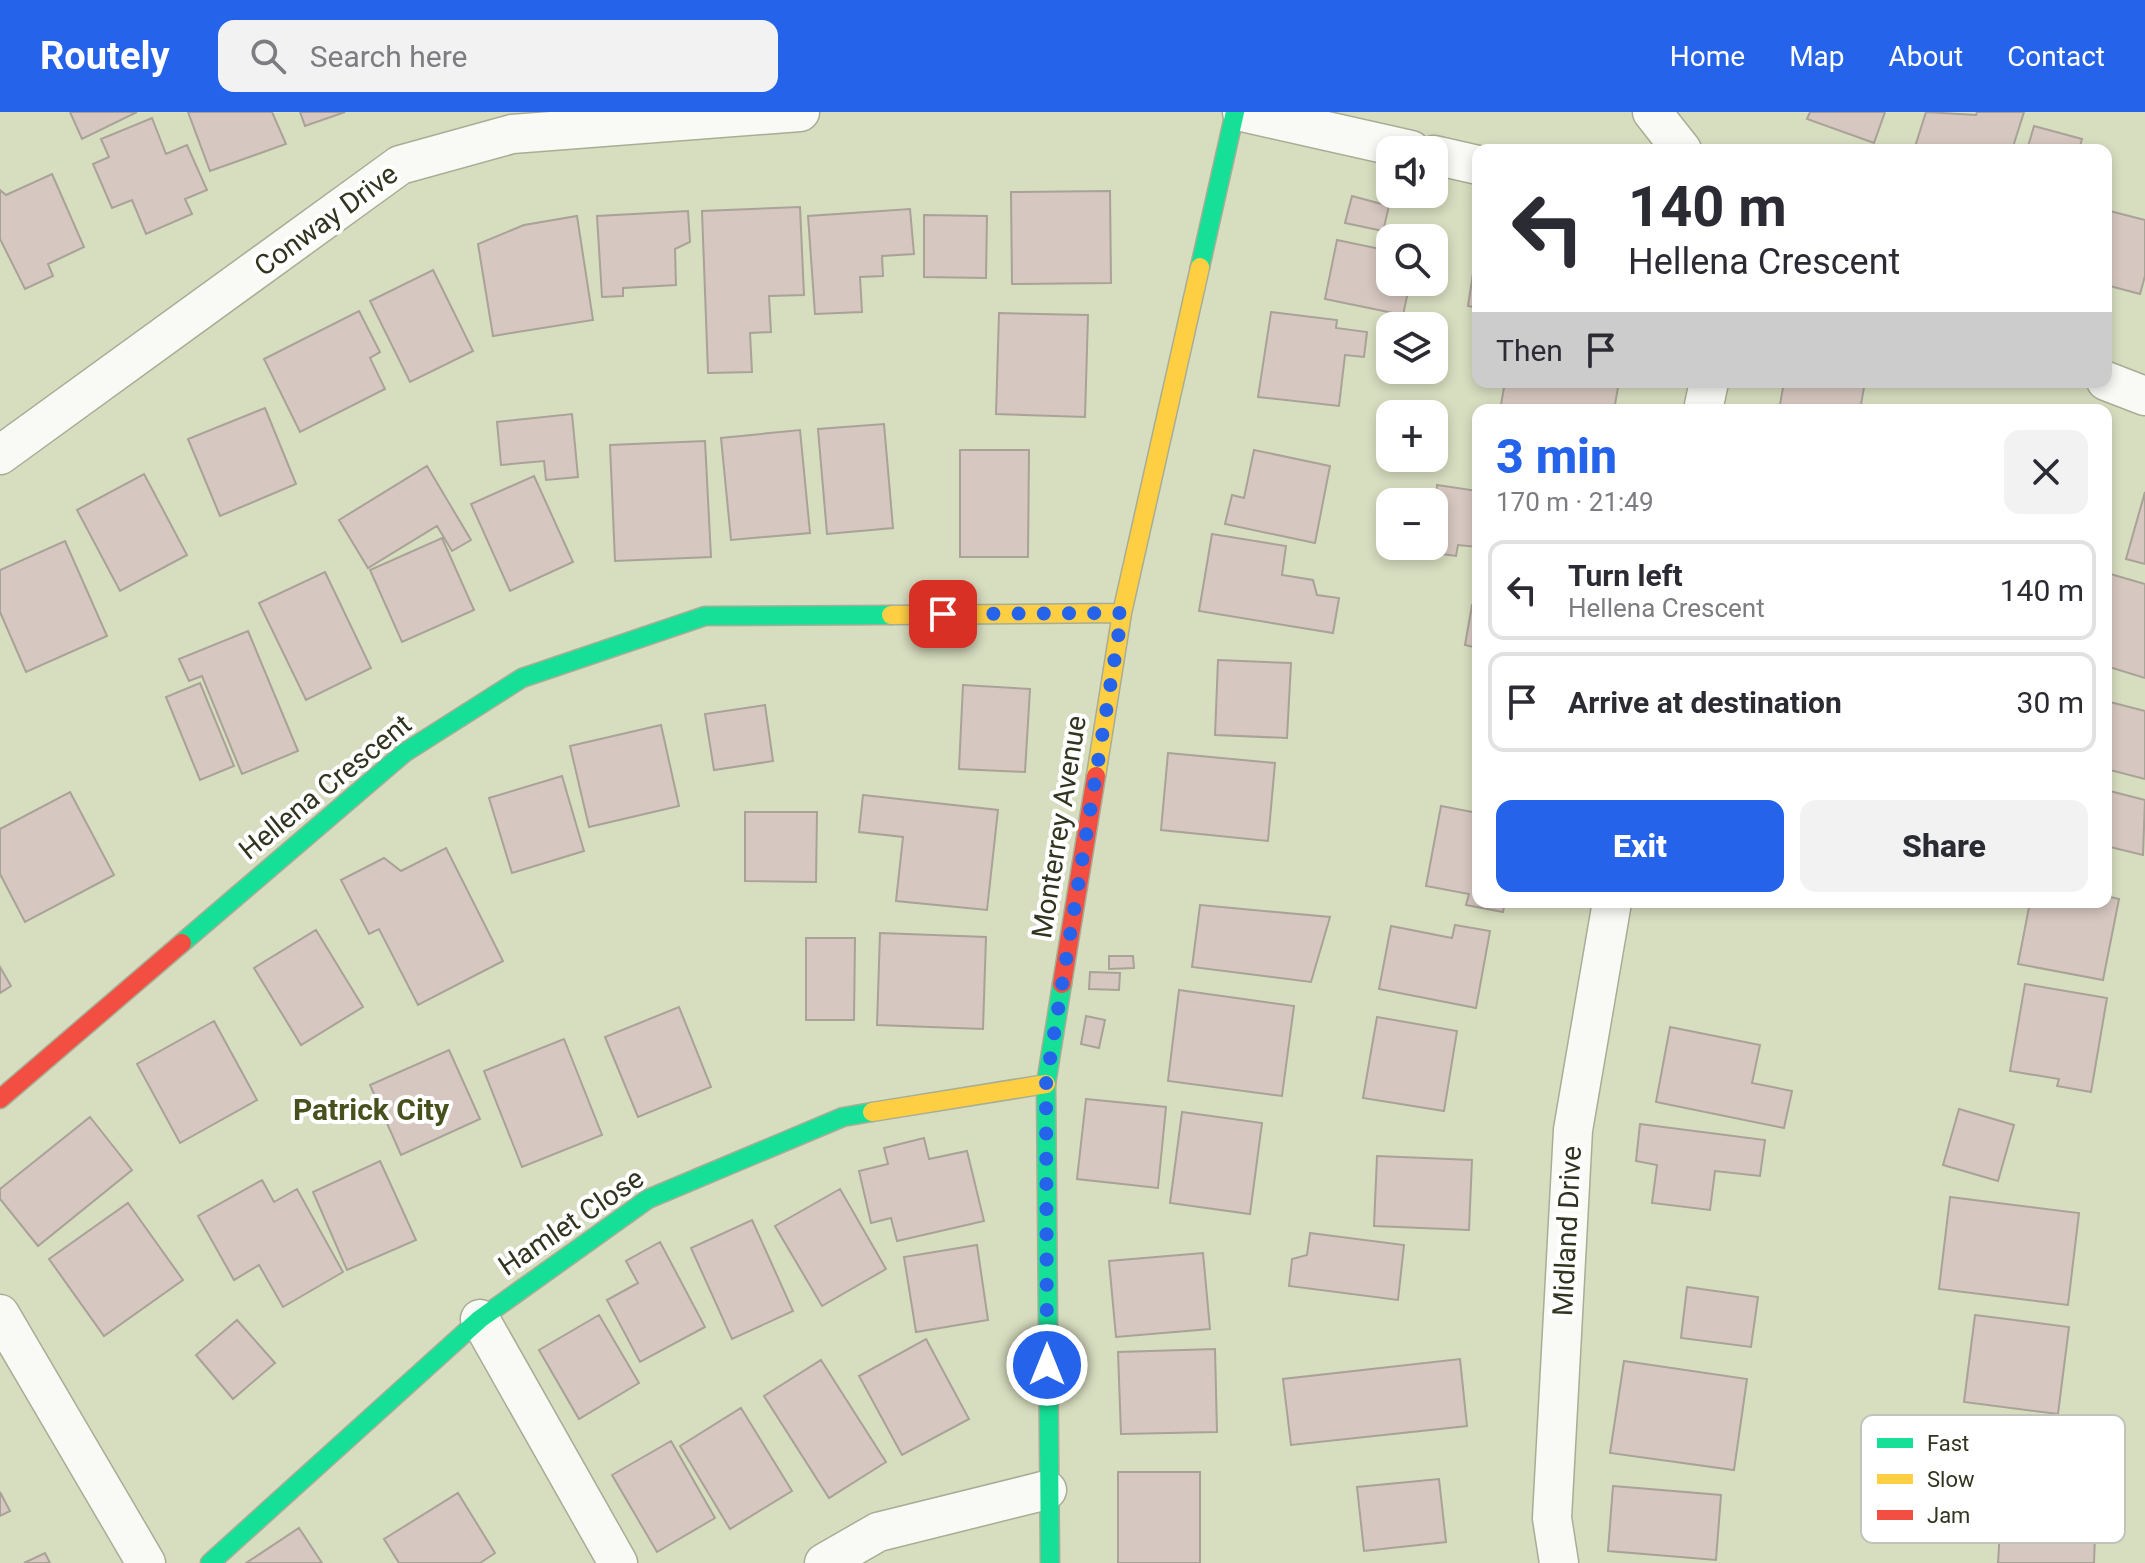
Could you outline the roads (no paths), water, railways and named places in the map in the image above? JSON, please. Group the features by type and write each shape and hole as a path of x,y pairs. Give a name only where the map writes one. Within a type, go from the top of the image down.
{"street":[{"name":"Conway Drive","path":"0,455 400,165 512,134 800,112"},
{"name":"Monterrey Avenue","path":"1050,1563 1046,1084 1122,613 1235,112"},
{"path":"1242,112 1376,142"},
{"path":"1652,112 1677,144"},
{"path":"1448,158 1472,164"},
{"path":"2112,383 2145,396"},
{"name":"Hellena Crescent","path":"0,1099 404,753 522,678 705,616 1122,613"},
{"name":"Midland Drive","path":"1559,1563 1552,1518 1573,1130 1611,908"},
{"name":"Hamlet Close","path":"210,1563 480,1319 648,1199 843,1117 1046,1084"},
{"path":"0,1314 146,1563"},
{"path":"480,1319 618,1563"},
{"path":"824,1563 878,1532 1047,1490"}],"district":[{"name":"Patrick City","path":"371,1109"}]}
